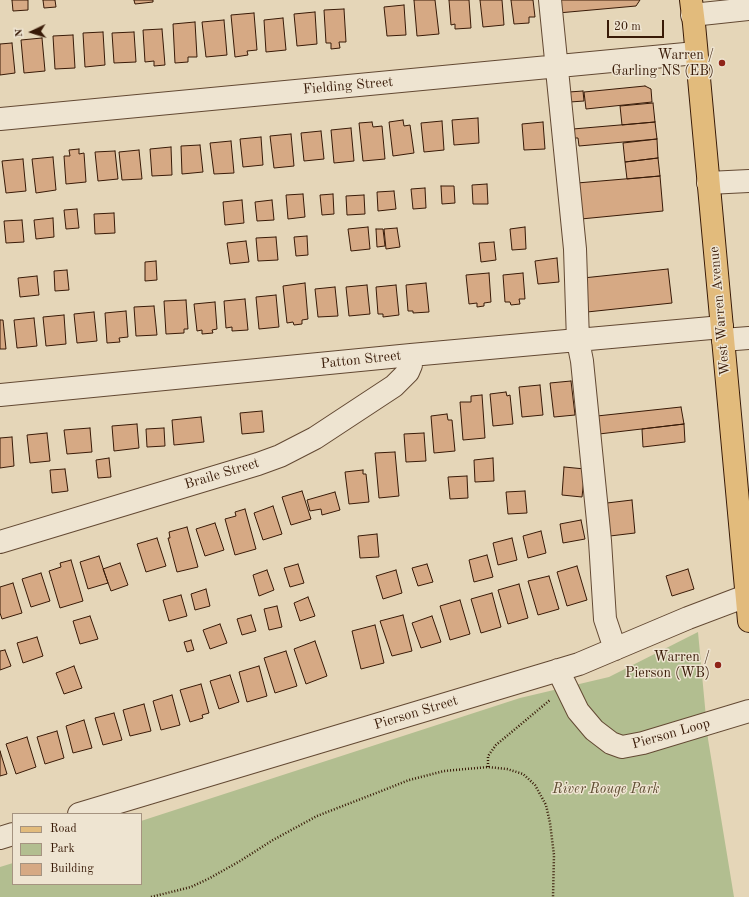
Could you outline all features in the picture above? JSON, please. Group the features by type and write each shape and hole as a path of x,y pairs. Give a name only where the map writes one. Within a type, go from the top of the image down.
{"main road":[{"name":"West Warren Avenue","path":"692,7 749,621"}],"street":[{"path":"550,0 575,249 578,340 582,361 600,541 605,619 615,649"},
{"path":"692,7 749,9"},
{"name":"Fielding Street","path":"0,119 696,53"},
{"path":"708,183 749,181"},
{"name":"Patton Street","path":"0,396 578,340 723,334 749,338"},
{"name":"Braile Street","path":"0,542 280,456 315,438 394,386 408,372 411,365 411,355"},
{"name":"Pierson Street","path":"83,813 563,680 579,664 746,596"},
{"name":"Pierson Loop","path":"563,680 578,711 594,730 611,743 622,747 643,743 749,711"},
{"path":"0,838 12,834"}],"path":[{"path":"488,767 488,756 496,745 547,702 563,680"},
{"path":"151,897 191,887 240,861 273,840 317,816 409,780 444,771 488,767 507,769 523,774 535,785 546,805 554,855 553,897"}],"green space":[{"name":"River Rouge Park","path":"698,632 708,739 734,897 0,897 0,867 12,863 12,885 142,885 142,821 520,698 609,677"}],"building":[{"path":"12,0 28,0 28,10 13,11"},
{"path":"43,0 55,0 56,7 44,8"},
{"path":"134,0 153,0 153,2 135,4"},
{"path":"414,0 435,0 439,34 417,36"},
{"path":"449,0 469,0 471,28 455,29 455,24 451,25"},
{"path":"480,0 502,0 504,25 483,27"},
{"path":"511,0 533,0 535,17 529,17 529,23 514,24"},
{"path":"557,0 640,0 636,6 558,13"},
{"path":"404,5 406,35 387,36 384,7"},
{"path":"344,9 346,42 339,42 340,48 331,49 331,43 326,43 324,10"},
{"path":"315,12 317,44 297,46 294,14"},
{"path":"254,13 257,50 247,51 248,55 235,57 231,15"},
{"path":"283,18 286,50 266,52 264,20"},
{"path":"224,20 227,55 206,57 202,22"},
{"path":"195,22 197,57 188,57 188,62 175,63 173,24"},
{"path":"162,29 165,65 154,66 154,61 145,62 143,30"},
{"path":"103,32 105,65 85,67 83,33"},
{"path":"134,32 136,62 114,63 112,33"},
{"path":"73,35 75,68 55,69 53,36"},
{"path":"42,38 45,71 24,73 21,40"},
{"path":"12,43 15,73 0,75 0,44"},
{"path":"645,86 651,89 652,102 586,109 584,92"},
{"path":"583,91 584,101 570,102 569,92"},
{"path":"653,103 655,122 622,125 620,106"},
{"path":"478,118 479,143 454,145 452,120"},
{"path":"403,120 404,126 410,125 414,153 393,156 389,122"},
{"path":"442,121 444,150 424,152 421,123"},
{"path":"372,122 373,127 382,126 385,159 363,161 359,123"},
{"path":"543,122 545,149 524,150 522,124"},
{"path":"655,122 657,139 579,146 578,138 574,138 573,129"},
{"path":"351,128 354,161 334,163 331,130"},
{"path":"321,131 324,159 304,161 301,133"},
{"path":"291,134 294,166 274,168 270,136"},
{"path":"261,137 263,165 243,167 240,139"},
{"path":"657,139 658,158 625,162 623,143"},
{"path":"231,141 234,173 214,174 210,143"},
{"path":"200,145 203,172 182,174 181,146"},
{"path":"171,147 172,175 152,176 150,149"},
{"path":"79,149 79,154 84,153 86,182 66,184 64,156 70,156 69,150"},
{"path":"139,150 142,179 122,180 119,152"},
{"path":"115,151 118,179 98,181 95,152"},
{"path":"53,157 56,190 36,193 32,159"},
{"path":"658,158 660,176 627,179 625,162"},
{"path":"23,159 26,191 6,193 2,161"},
{"path":"660,176 663,211 581,219 577,183"},
{"path":"487,184 488,204 473,204 472,185"},
{"path":"441,186 454,186 455,203 442,204"},
{"path":"425,188 426,208 413,209 411,189"},
{"path":"394,191 396,209 378,211 377,192"},
{"path":"303,194 305,217 288,219 286,195"},
{"path":"333,194 334,214 322,215 320,195"},
{"path":"364,195 365,214 347,215 346,196"},
{"path":"242,200 244,223 225,225 223,202"},
{"path":"272,200 274,220 257,221 255,202"},
{"path":"77,209 79,228 66,229 64,210"},
{"path":"114,213 115,233 95,234 94,214"},
{"path":"53,218 54,237 36,239 34,220"},
{"path":"22,220 24,242 6,243 4,221"},
{"path":"368,227 370,249 351,251 348,229"},
{"path":"525,227 526,249 512,250 510,229"},
{"path":"397,228 400,247 386,249 384,229"},
{"path":"376,229 383,229 385,246 377,247"},
{"path":"307,236 308,255 296,256 294,237"},
{"path":"276,237 278,260 258,261 256,238"},
{"path":"246,241 249,262 230,264 227,243"},
{"path":"494,242 496,260 481,262 479,243"},
{"path":"557,258 559,282 538,284 535,261"},
{"path":"156,261 157,280 145,281 145,262"},
{"path":"668,269 672,303 587,312 583,278"},
{"path":"67,270 69,290 55,291 54,271"},
{"path":"489,273 491,302 484,303 484,306 477,307 477,303 469,304 466,275"},
{"path":"523,273 525,299 519,299 520,304 511,305 510,302 505,302 503,275"},
{"path":"37,276 39,295 20,297 18,278"},
{"path":"305,283 308,319 302,320 302,324 294,325 293,322 287,323 283,286"},
{"path":"426,283 429,312 413,313 413,311 408,311 406,285"},
{"path":"367,285 370,314 349,316 346,287"},
{"path":"396,285 399,315 383,317 383,314 378,314 376,287"},
{"path":"335,287 338,316 318,317 315,289"},
{"path":"276,295 279,327 259,329 256,297"},
{"path":"245,299 248,330 232,331 232,327 226,328 224,301"},
{"path":"186,300 188,329 184,329 184,333 166,334 164,301"},
{"path":"215,302 217,329 212,330 213,333 202,334 202,330 197,331 194,304"},
{"path":"154,306 157,335 136,336 134,307"},
{"path":"126,311 128,337 119,338 120,342 107,343 105,313"},
{"path":"94,312 97,341 77,343 74,314"},
{"path":"64,315 66,344 46,346 43,317"},
{"path":"34,318 37,346 17,348 14,320"},
{"path":"0,320 3,320 6,349 0,349"},
{"path":"571,381 575,415 554,417 550,383"},
{"path":"540,385 543,415 522,417 519,387"},
{"path":"506,392 507,396 510,395 513,424 493,426 490,394"},
{"path":"482,395 485,438 463,440 460,402 471,402 471,396"},
{"path":"681,407 684,424 599,434 597,416"},
{"path":"262,411 264,432 242,434 240,413"},
{"path":"447,414 448,420 452,420 455,451 434,453 431,416"},
{"path":"201,417 204,442 174,445 172,420"},
{"path":"137,424 139,448 114,451 112,426"},
{"path":"684,424 685,442 643,447 642,429"},
{"path":"90,428 92,452 67,454 64,430"},
{"path":"164,428 165,446 147,447 146,429"},
{"path":"47,433 50,461 30,463 27,435"},
{"path":"424,433 426,461 406,462 404,434"},
{"path":"12,437 14,466 0,468 0,438"},
{"path":"395,452 399,496 379,498 375,453"},
{"path":"109,458 111,477 98,478 96,460"},
{"path":"493,458 494,481 475,482 474,460"},
{"path":"564,467 585,469 582,497 562,495"},
{"path":"65,469 68,491 52,493 50,470"},
{"path":"363,470 363,474 366,474 369,502 349,504 345,472"},
{"path":"467,476 468,498 450,499 448,477"},
{"path":"302,491 311,519 291,525 282,497"},
{"path":"525,491 527,513 508,514 506,492"},
{"path":"335,492 340,510 322,515 321,509 310,511 307,500"},
{"path":"632,500 635,533 610,536 607,503"},
{"path":"273,506 282,534 263,540 254,513"},
{"path":"245,509 256,549 235,555 225,519 236,516 235,512"},
{"path":"581,520 585,539 563,543 560,524"},
{"path":"215,523 224,550 205,556 196,529"},
{"path":"187,527 198,567 177,572 168,538 170,538 169,532"},
{"path":"541,531 546,553 528,558 523,536"},
{"path":"377,534 379,557 360,558 358,536"},
{"path":"157,538 166,566 146,572 137,544"},
{"path":"512,538 517,560 498,565 493,543"},
{"path":"487,555 493,577 474,582 469,560"},
{"path":"99,556 108,583 88,589 80,562"},
{"path":"71,560 83,601 60,608 49,571 61,567 60,563"},
{"path":"120,563 128,585 111,591 103,569"},
{"path":"298,564 304,583 290,587 284,568"},
{"path":"427,564 433,582 418,586 412,568"},
{"path":"577,566 587,600 567,606 557,572"},
{"path":"688,569 694,589 672,596 666,576"},
{"path":"267,570 274,590 259,596 253,575"},
{"path":"396,570 402,593 383,599 376,576"},
{"path":"41,573 50,601 31,607 22,579"},
{"path":"549,576 559,609 538,615 528,581"},
{"path":"13,583 22,613 2,619 0,613 0,587"},
{"path":"519,584 528,618 508,624 498,590"},
{"path":"206,589 210,606 195,610 191,594"},
{"path":"492,593 501,627 481,633 471,599"},
{"path":"181,595 187,616 169,621 163,600"},
{"path":"308,597 315,616 300,621 294,603"},
{"path":"460,600 470,634 450,640 440,606"},
{"path":"277,606 282,627 269,630 264,609"},
{"path":"251,615 256,631 242,635 237,619"},
{"path":"403,615 412,651 392,656 380,621"},
{"path":"90,616 98,639 80,644 73,621"},
{"path":"432,616 441,642 421,648 412,623"},
{"path":"220,624 227,643 210,649 203,630"},
{"path":"375,625 384,663 361,669 352,631"},
{"path":"37,637 43,656 23,663 17,643"},
{"path":"191,640 194,650 187,652 184,642"},
{"path":"315,641 327,676 306,684 294,649"},
{"path":"5,650 11,666 0,670 0,651"},
{"path":"286,651 297,686 275,693 264,658"},
{"path":"74,666 82,688 64,694 56,673"},
{"path":"259,666 267,696 247,702 239,672"},
{"path":"230,675 239,702 219,709 210,681"},
{"path":"201,684 209,713 202,715 203,718 190,722 180,690"},
{"path":"172,695 180,725 161,730 153,701"},
{"path":"144,704 151,731 130,736 123,710"},
{"path":"114,713 122,740 103,745 95,718"},
{"path":"84,720 92,748 73,753 66,726"},
{"path":"57,731 64,758 45,764 37,737"},
{"path":"27,737 36,767 16,774 6,744"},
{"path":"0,751 7,774 0,776"}],"place":[{"name":"Warren / Garling NS (EB)","path":"722,63"},
{"name":"Warren / Pierson (WB)","path":"718,665"}]}
